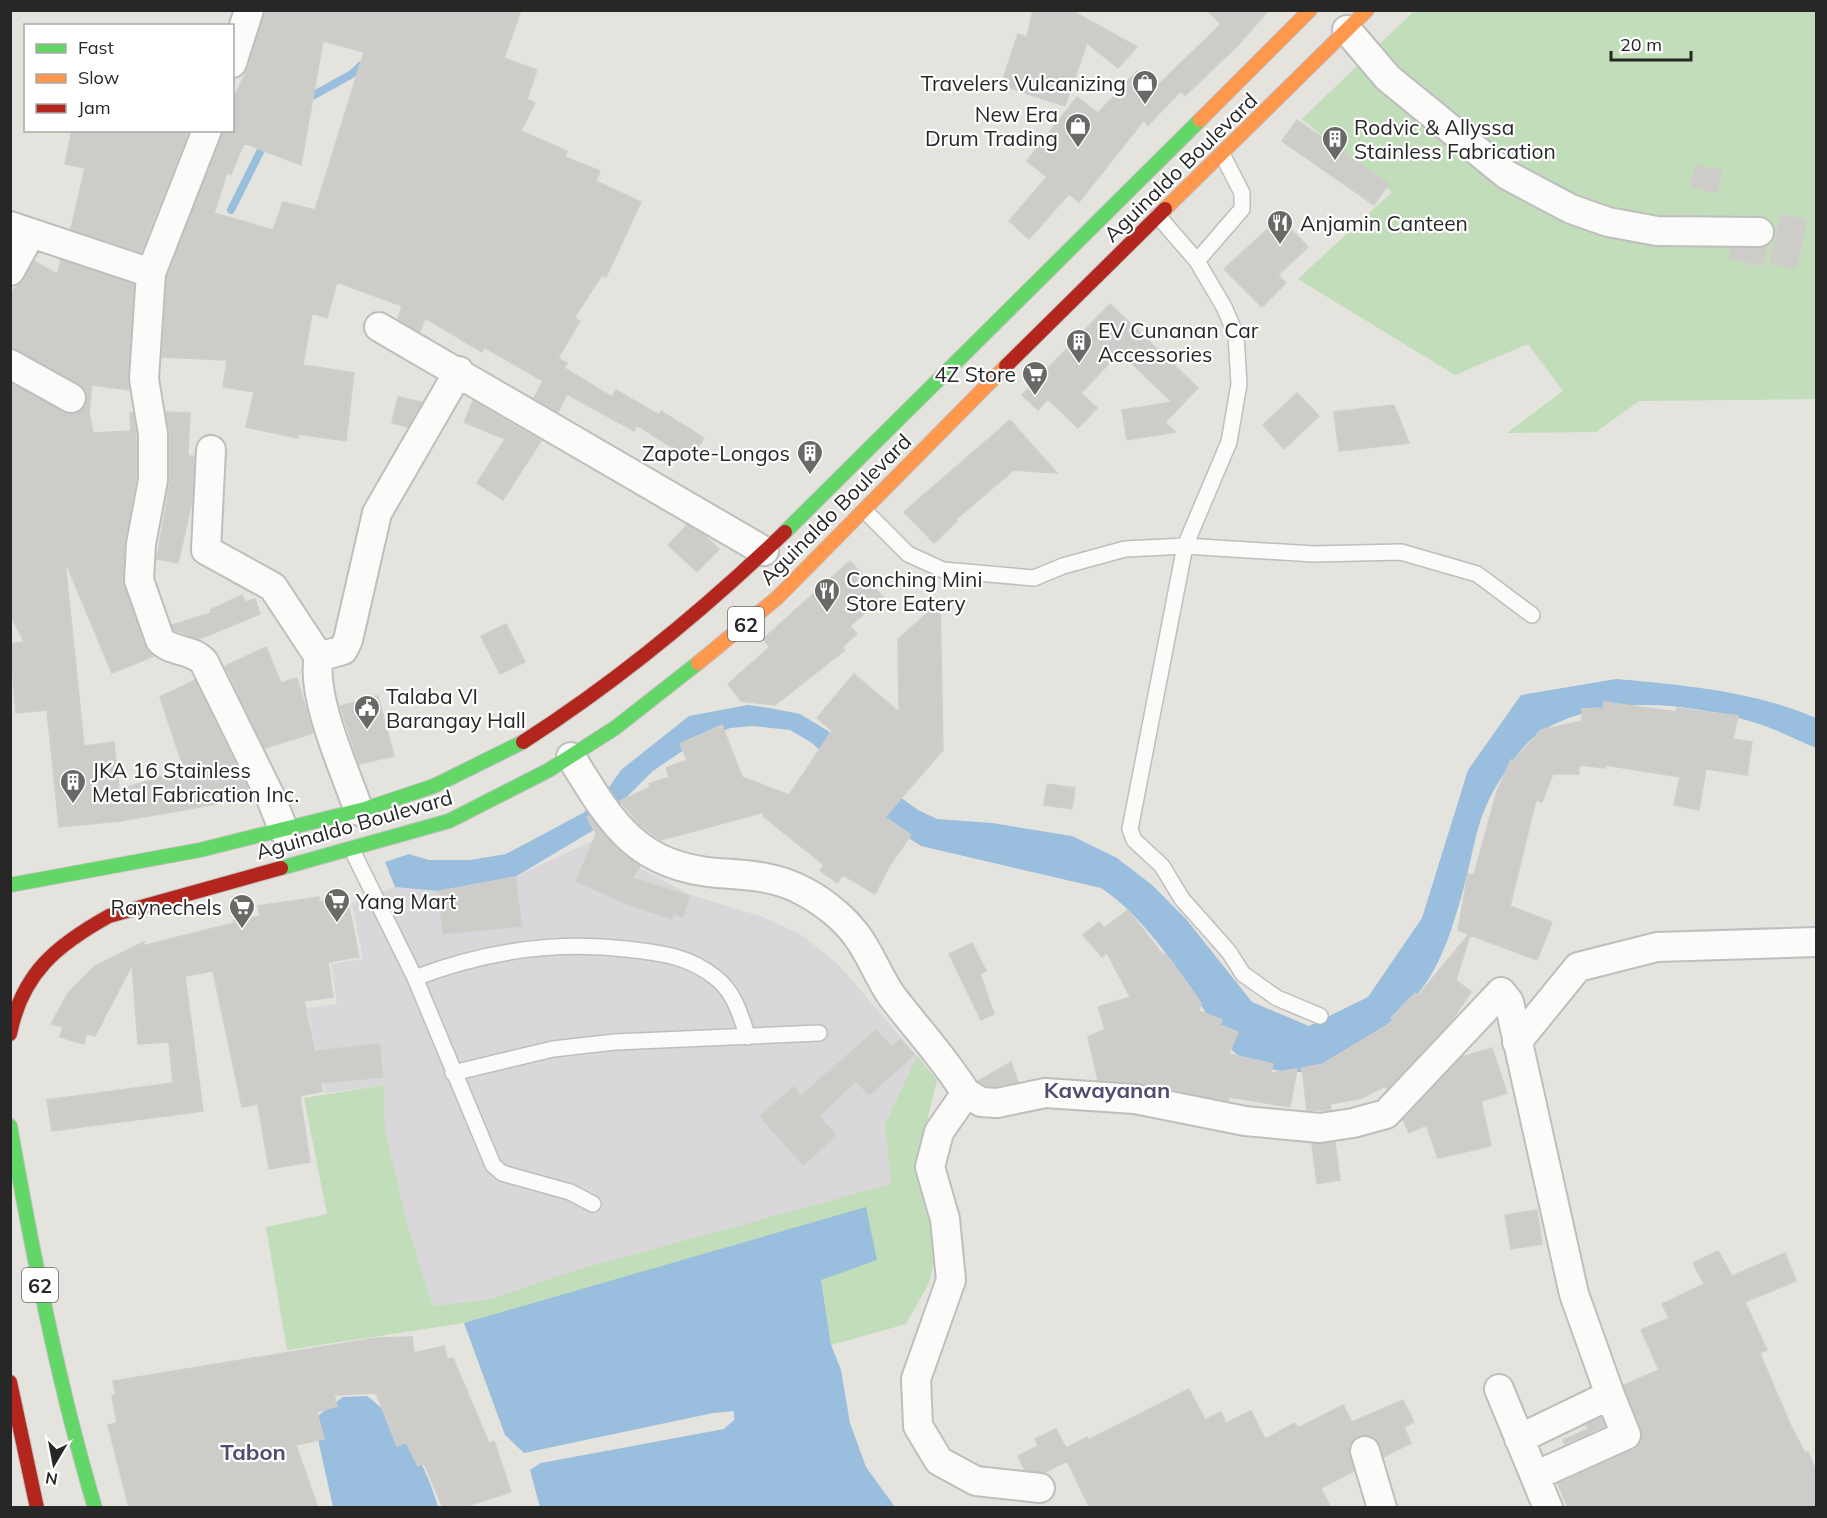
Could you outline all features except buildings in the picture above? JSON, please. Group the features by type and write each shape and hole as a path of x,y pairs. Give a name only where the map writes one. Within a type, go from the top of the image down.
{"highway":[{"name":"Aguinaldo Boulevard","path":"10,885 91,871 284,831 359,811 442,783 530,738 584,702 653,649 764,551 1310,10"},
{"name":"Aguinaldo Boulevard","path":"10,1034 12,1019 20,996 31,976 48,956 76,933 109,916 352,850 449,821 571,757 668,688 777,597 1357,20"},
{"name":"62","path":"17,899 46,885 91,871"},
{"name":"62","path":"10,1126 29,1235 69,1419 95,1508"},
{"path":"10,1382 37,1508"},
{"path":"87,1484 87,1508"}],"street":[{"path":"234,57 249,10"},
{"path":"1357,20 1388,78 1507,175 1570,209 1608,222 1657,231 1759,232"},
{"path":"206,132 152,273 144,379 153,434 153,480 141,544 140,580 160,640 165,645 198,654 204,662 270,796 284,831"},
{"path":"10,271 21,230 152,273"},
{"path":"379,327 459,371 764,551"},
{"path":"10,364 71,398"},
{"path":"320,657 343,650 348,640 377,513 459,371"},
{"path":"211,450 206,550 273,587 320,657 318,675 321,696 359,811"},
{"path":"571,757 592,791 633,843 667,864 693,870 748,874 777,879 805,891 829,908 858,936 872,966 890,993 966,1093 981,1102 997,1103 1045,1093 1135,1099 1245,1121 1320,1128 1386,1114 1502,992 1509,1002 1575,1294 1626,1435 1535,1476"},
{"path":"1517,1042 1578,968 1657,947 1816,942"},
{"path":"966,1093 939,1132 930,1167 945,1219 951,1280 916,1379 918,1426 939,1461 976,1482 1040,1488"},
{"path":"1498,1389 1548,1508"},
{"path":"1519,1439 1610,1395"},
{"path":"1365,1451 1382,1508"}],"lane":[{"path":"1197,261 1242,209 1242,193 1222,154"},
{"path":"1158,216 1197,261 1220,298 1236,335 1239,384 1229,442 1185,546 1130,829 1134,840 1162,866 1182,899 1229,952 1243,974 1276,998 1320,1016"},
{"path":"865,511 908,554 943,570 1034,578 1063,566 1125,549 1185,546 1314,554 1401,552 1477,574 1532,615"},
{"path":"352,850 415,978 493,1165 502,1173 570,1192 593,1204"},
{"path":"415,978 450,964 560,946 593,945 662,952 689,962 716,978 734,998 748,1037"},
{"path":"453,1073 553,1049 666,1039 819,1033"}],"shaded area":[{"path":"590,842 691,895 763,917 801,935 839,965 917,1056 885,1124 892,1184 576,1270 490,1299 433,1306 410,1234 385,1131 384,1085 326,1093 307,1008 337,1004 331,964 363,959 352,903 395,887 439,891 515,877"}],"green space":[{"path":"1414,11 1816,11 1816,399 1639,401 1596,432 1507,433 1563,391 1528,344 1455,375 1298,279 1392,192 1302,119"},
{"path":"917,1056 937,1080 918,1157 939,1242 929,1283 906,1324 831,1345 821,1280 464,1323 287,1350 266,1227 327,1214 304,1098 384,1085 385,1131 410,1234 433,1306 490,1299 576,1270 891,1184 885,1124"}],"water":[{"path":"1616,679 1743,695 1792,709 1816,718 1816,748 1746,720 1667,706 1614,707 1588,712 1539,733 1525,745 1510,764 1484,810 1459,906 1440,957 1429,978 1397,1016 1374,1034 1324,1066 1305,1072 1286,1072 1258,1066 1230,1048 1160,945 1126,908 1101,888 921,846 893,828 853,781 812,743 790,730 753,726 730,728 691,745 653,771 592,831 515,877 439,891 395,887 385,862 409,854 429,860 470,860 506,854 583,813 605,793 621,770 689,716 748,705 769,708 800,714 828,731 893,792 918,810 937,819 992,823 1072,836 1117,858 1152,885 1186,919 1252,1002 1309,1026 1368,997 1422,918 1468,770 1521,695"},
{"path":"866,1207 877,1260 821,1280 831,1345 841,1370 850,1423 866,1467 895,1507 540,1507 530,1470 541,1463 724,1429 734,1420 734,1411 713,1413 524,1453 505,1435 464,1323"},
{"path":"367,1396 392,1419 412,1446 427,1476 438,1507 333,1507 319,1444 319,1415 343,1397"}],"waterway":[{"path":"305,100 352,74 367,60"},
{"path":"231,210 265,142"}],"traffic: fast":[{"path":"785,532 1200,120"},
{"path":"281,868 449,821 549,770 615,728 698,663"},
{"path":"10,885 200,850 365,809 434,786 523,742"},
{"path":"10,1126 47,1318 69,1414 95,1508"}],"traffic: slow":[{"path":"1200,120 1310,10"},
{"path":"1165,209 1367,10"},
{"path":"698,663 777,598 1006,366"}],"traffic: jam":[{"path":"1006,366 1165,209"},
{"path":"523,742 593,694 692,617 785,532"},
{"path":"10,1034 23,994 44,963 73,938 90,927 109,916 281,868"},
{"path":"10,1382 37,1508"}],"place":[{"name":"Travelers Vulcanizing","path":"1145,106"},
{"name":"New Era Drum Trading","path":"1078,149"},
{"name":"Rodvic & Allyssa Stainless Fabrication","path":"1335,162"},
{"name":"Anjamin Canteen","path":"1280,246"},
{"name":"EV Cunanan Car Accessories","path":"1079,365"},
{"name":"4Z Store","path":"1035,397"},
{"name":"Zapote-Longos","path":"810,476"},
{"name":"Conching Mini Store Eatery","path":"827,614"},
{"name":"Talaba VI Barangay Hall","path":"367,731"},
{"name":"JKA 16 Stainless Metal Fabrication Inc.","path":"73,805"},
{"name":"Yang Mart","path":"337,924"},
{"name":"Raynechels","path":"242,930"}],"district":[{"name":"Kawayanan","path":"1107,1090"},
{"name":"Tabon","path":"253,1452"}]}
